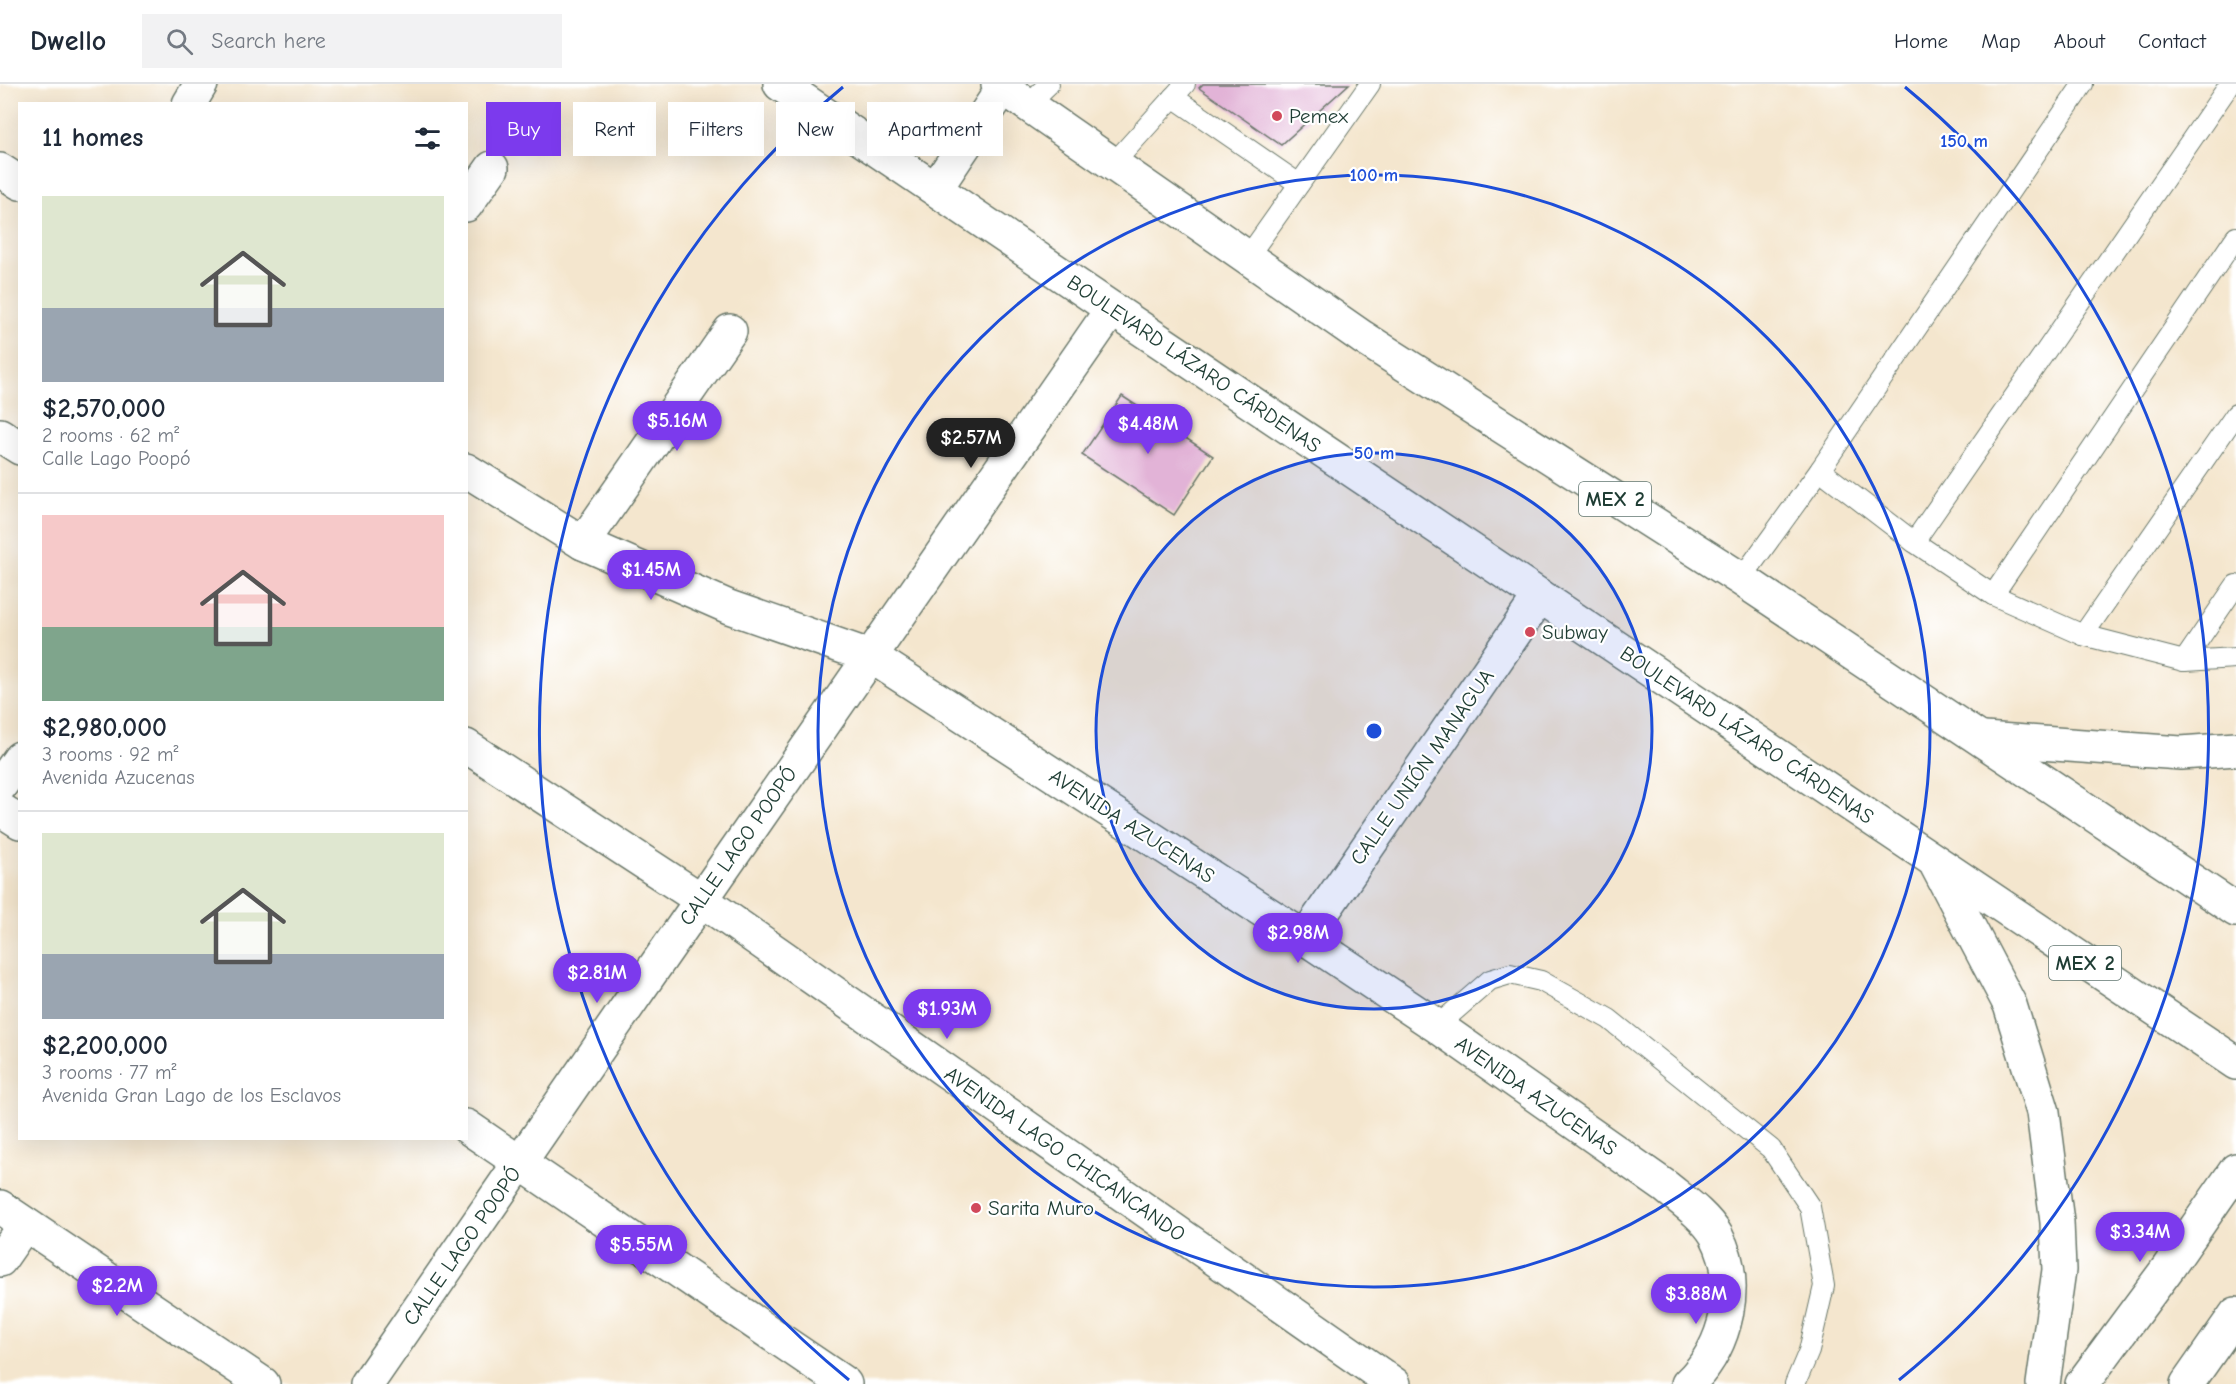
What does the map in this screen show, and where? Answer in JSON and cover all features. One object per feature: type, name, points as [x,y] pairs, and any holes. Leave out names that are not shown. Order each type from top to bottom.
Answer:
[{"type":"main road","points":[[190,102],[201,84]]},
{"type":"main road","name":"BOULEVARD LÁZARO CÁRDENAS","points":[[780,84],[2236,1064]]},
{"type":"main road","points":[[936,188],[1019,90]]},
{"type":"main road","name":"MEX 2","points":[[1019,90],[1112,165],[1362,336],[1741,579],[2236,910]]},
{"type":"main road","points":[[468,202],[492,168]]},
{"type":"main road","points":[[0,170],[18,182]]},
{"type":"main road","name":"CALLE LAGO POOPÓ","points":[[366,1384],[700,899],[872,657],[1112,309]]},
{"type":"main road","points":[[583,543],[730,331]]},
{"type":"main road","points":[[0,435],[18,447]]},
{"type":"main road","name":"AVENIDA AZUCENAS","points":[[468,471],[583,543],[729,607],[872,657],[1437,1026],[1666,1187],[1694,1210],[1715,1233],[1724,1255],[1729,1278],[1730,1302],[1724,1326],[1711,1352],[1688,1384]]},
{"type":"main road","name":"CALLE UNIÓN MANAGUA","points":[[1305,938],[1540,596]]},
{"type":"main road","points":[[1982,739],[2181,753],[2236,749]]},
{"type":"main road","name":"AVENIDA LAGO CHICANCANDO","points":[[468,747],[700,899],[1394,1384]]},
{"type":"main road","points":[[0,786],[18,761]]},
{"type":"main road","points":[[0,809],[18,821]]},
{"type":"main road","points":[[1935,862],[2010,1005],[2043,1112],[2057,1222],[2059,1270],[2043,1384]]},
{"type":"main road","points":[[468,1127],[845,1384]]},
{"type":"main road","points":[[2082,1384],[2168,1268],[2236,1170]]},
{"type":"main road","points":[[0,1260],[13,1216],[263,1384]]},
{"type":"main road","points":[[2187,1384],[2236,1314]]},
{"type":"lane","points":[[1247,258],[1370,84]]},
{"type":"lane","points":[[1741,579],[1820,470],[2084,84]]},
{"type":"lane","points":[[1914,542],[2230,84]]},
{"type":"lane","points":[[1112,165],[1179,90],[1299,184]]},
{"type":"lane","points":[[1993,595],[2236,237]]},
{"type":"lane","points":[[2083,635],[2236,414]]},
{"type":"lane","points":[[1820,470],[1914,542],[1993,595],[2083,635],[2184,661],[2236,658]]},
{"type":"lane","points":[[2184,661],[2236,585]]},
{"type":"lane","points":[[1437,1026],[1490,980],[1510,974],[1541,981],[1609,1019],[1771,1149],[1810,1207],[1824,1286],[1809,1351],[1795,1384]]},
{"type":"building","name":"Pemex","points":[[1203,84],[1349,84],[1281,145],[1199,88]]},
{"type":"building","points":[[1122,396],[1213,456],[1174,515],[1082,455]]},
{"type":"place","name":"Pemex","points":[[1277,116]]},
{"type":"place","name":"Subway","points":[[1530,632]]},
{"type":"place","name":"Sarita Muro","points":[[976,1208]]}]
